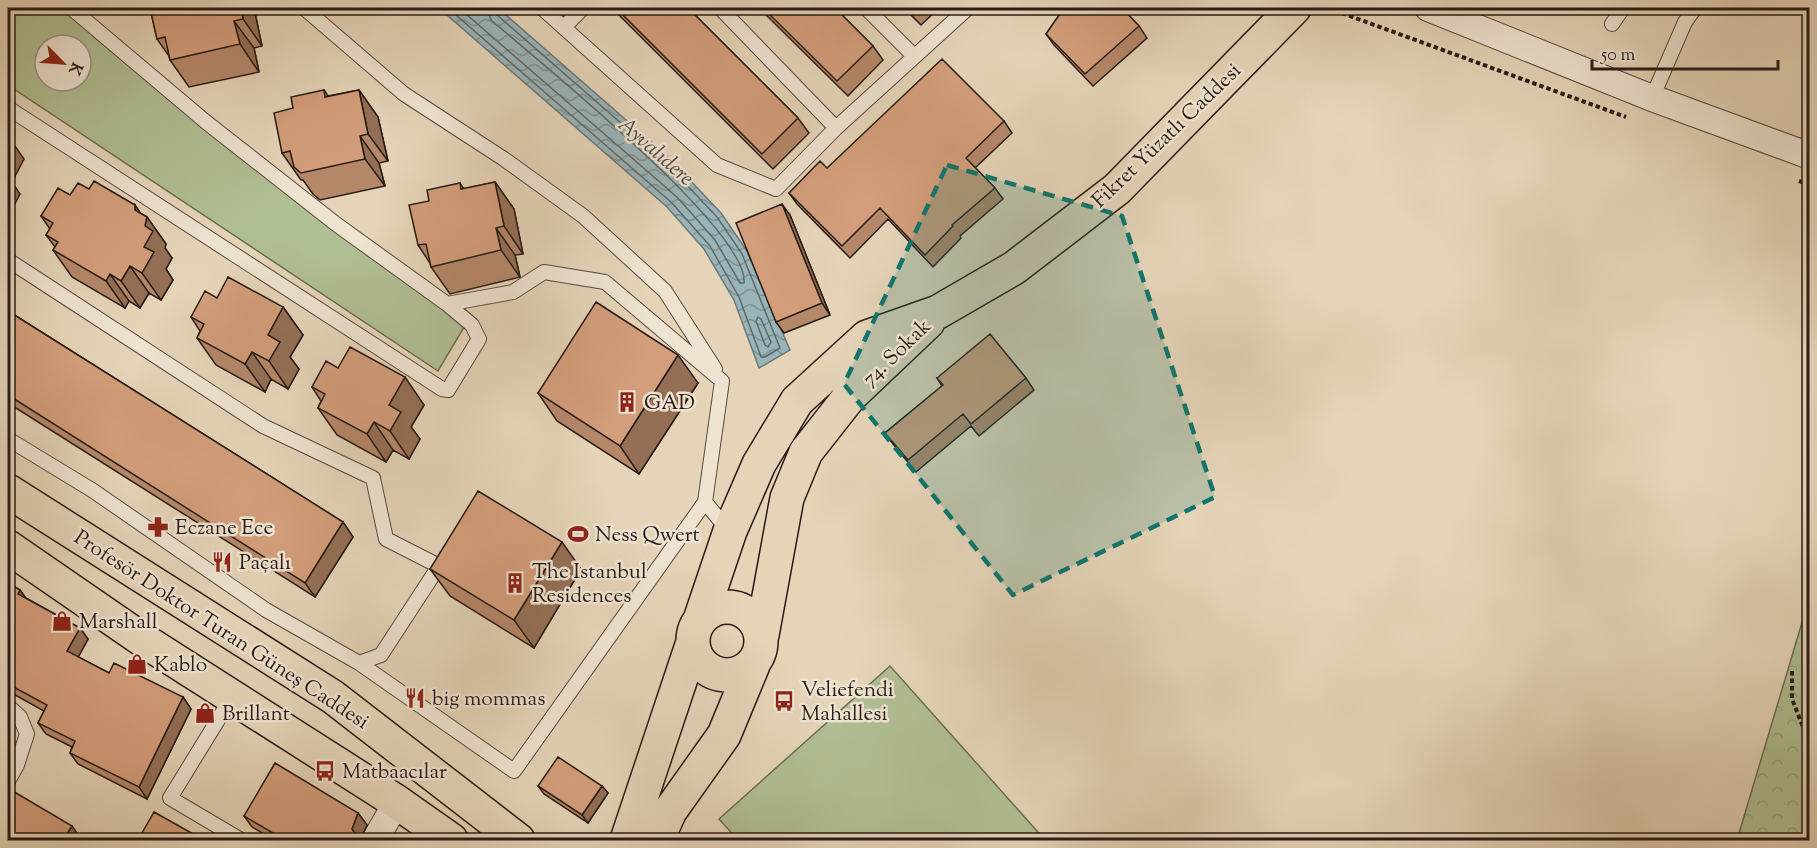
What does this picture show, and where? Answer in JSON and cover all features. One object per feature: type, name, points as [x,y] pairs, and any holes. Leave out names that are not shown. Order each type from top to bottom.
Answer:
[{"type":"main road","name":"Fikret Yüzatlı Caddesi","points":[[939,312],[1014,268],[1117,189],[1294,8]]},
{"type":"main road","name":"74. Sokak","points":[[650,826],[697,631],[730,531],[759,464],[797,401],[867,337],[939,312]]},
{"type":"main road","name":"74. Sokak","points":[[650,826],[724,735],[757,650],[787,498],[806,452],[850,396],[939,312]]},
{"type":"main road","name":"Profesör Doktor Turan Güneş Caddesi","points":[[8,491],[333,697],[518,840]]},
{"type":"main road","points":[[8,547],[232,697],[397,802],[451,840]]},
{"type":"main road","points":[[719,608],[741,609],[758,625],[757,650],[733,676],[721,676],[710,672],[695,653],[697,631],[719,608]]},
{"type":"main road","points":[[616,840],[650,826],[657,840]]},
{"type":"street","points":[[1428,8],[1652,98],[1809,156]]},
{"type":"street","points":[[375,840],[397,802]]},
{"type":"lane","points":[[8,108],[442,389],[448,390],[479,339],[472,325],[447,304],[326,217],[206,122],[71,8]]},
{"type":"lane","points":[[8,439],[92,490],[266,610],[359,663],[514,771],[705,502],[722,381],[665,291],[583,216],[504,159],[404,94],[304,8]]},
{"type":"lane","points":[[542,8],[717,165],[776,189],[913,55],[968,8]]},
{"type":"lane","points":[[564,27],[583,8]]},
{"type":"lane","points":[[720,8],[836,128]]},
{"type":"lane","points":[[866,8],[913,55]]},
{"type":"lane","points":[[1612,24],[1623,8]]},
{"type":"lane","points":[[1652,98],[1685,22],[1695,8]]},
{"type":"lane","points":[[8,260],[263,426],[373,477],[386,538],[439,566],[381,655],[359,663]]},
{"type":"lane","points":[[447,304],[513,292],[544,272],[605,282],[722,381]]},
{"type":"lane","points":[[705,502],[730,531]]},
{"type":"lane","points":[[232,697],[170,798],[241,840]]},
{"type":"lane","points":[[8,706],[20,717],[27,734],[17,765],[8,781]]},
{"type":"path","points":[[1328,8],[1630,119]]},
{"type":"path","points":[[1798,181],[1809,185]]},
{"type":"path","points":[[1792,671],[1792,699],[1809,745]]},
{"type":"highlighted area","points":[[947,165],[1122,216],[1215,497],[1013,595],[844,384]]},
{"type":"green space","points":[[8,8],[77,8],[466,324],[438,371],[8,85]]},
{"type":"green space","points":[[1809,599],[1809,840],[1737,840]]},
{"type":"green space","points":[[890,666],[1045,840],[738,840],[719,819]]},
{"type":"water","name":"Ayvalıdere","points":[[439,8],[498,8],[666,155],[721,213],[747,251],[790,350],[759,368],[734,300],[704,249],[667,207]]},
{"type":"building","points":[[150,8],[241,8],[243,19],[234,21],[240,44],[170,60],[165,37],[157,39]]},
{"type":"building","points":[[616,8],[688,8],[798,118],[762,154]]},
{"type":"building","points":[[763,8],[835,8],[873,46],[837,81]]},
{"type":"building","points":[[1064,8],[1122,8],[1139,26],[1085,74],[1046,34]]},
{"type":"building","points":[[942,59],[1004,121],[966,158],[995,188],[952,225],[925,255],[880,208],[842,246],[789,193],[820,161],[827,168]]},
{"type":"building","points":[[324,90],[325,97],[359,90],[368,134],[360,136],[365,159],[301,173],[294,167],[290,151],[282,153],[274,113],[293,108],[291,97]]},
{"type":"building","points":[[94,181],[135,205],[135,210],[147,217],[145,226],[153,231],[144,247],[154,252],[142,273],[130,266],[121,281],[110,274],[106,281],[53,250],[58,242],[46,235],[53,223],[41,216],[58,188],[70,195],[78,183],[89,189]]},
{"type":"building","points":[[495,182],[504,226],[496,228],[501,250],[431,267],[426,244],[418,245],[409,205],[429,201],[427,190],[460,183],[461,189]]},
{"type":"building","points":[[782,204],[822,303],[776,322],[736,223]]},
{"type":"building","points":[[228,277],[283,307],[268,335],[280,342],[269,361],[252,352],[245,364],[197,338],[204,324],[191,317],[205,291],[217,298]]},
{"type":"building","points":[[596,302],[678,355],[620,446],[538,393]]},
{"type":"building","points":[[8,311],[343,522],[305,583],[8,395]]},
{"type":"building","points":[[990,334],[1026,378],[971,424],[963,414],[908,460],[885,433],[943,385],[937,378]]},
{"type":"building","points":[[350,347],[405,377],[389,405],[401,412],[390,431],[374,422],[367,434],[318,408],[325,394],[312,387],[326,361],[338,368]]},
{"type":"building","points":[[478,491],[562,542],[514,620],[430,569]]},
{"type":"building","points":[[8,583],[20,590],[18,594],[80,628],[67,651],[109,673],[114,663],[183,697],[139,787],[70,753],[75,741],[38,723],[47,705],[8,684]]},
{"type":"building","points":[[558,757],[602,786],[582,815],[538,786]]},
{"type":"building","points":[[275,763],[358,813],[352,829],[359,840],[285,840],[244,816]]},
{"type":"building","points":[[11,790],[72,826],[63,840],[8,840],[8,796]]},
{"type":"building","points":[[154,812],[204,840],[138,840]]},
{"type":"place","name":"GAD","points":[[627,402]]},
{"type":"place","name":"Eczane Ece","points":[[158,527]]},
{"type":"place","name":"Ness Qwert","points":[[578,534]]},
{"type":"place","name":"Paçalı","points":[[222,562]]},
{"type":"place","name":"The Istanbul Residences","points":[[515,583]]},
{"type":"place","name":"Marshall","points":[[62,621]]},
{"type":"place","name":"Kablo","points":[[137,664]]},
{"type":"place","name":"big mommas","points":[[415,698]]},
{"type":"place","name":"Veliefendi Mahallesi","points":[[784,701]]},
{"type":"place","name":"Brillant","points":[[205,713]]},
{"type":"place","name":"Matbaacılar","points":[[325,771]]}]
